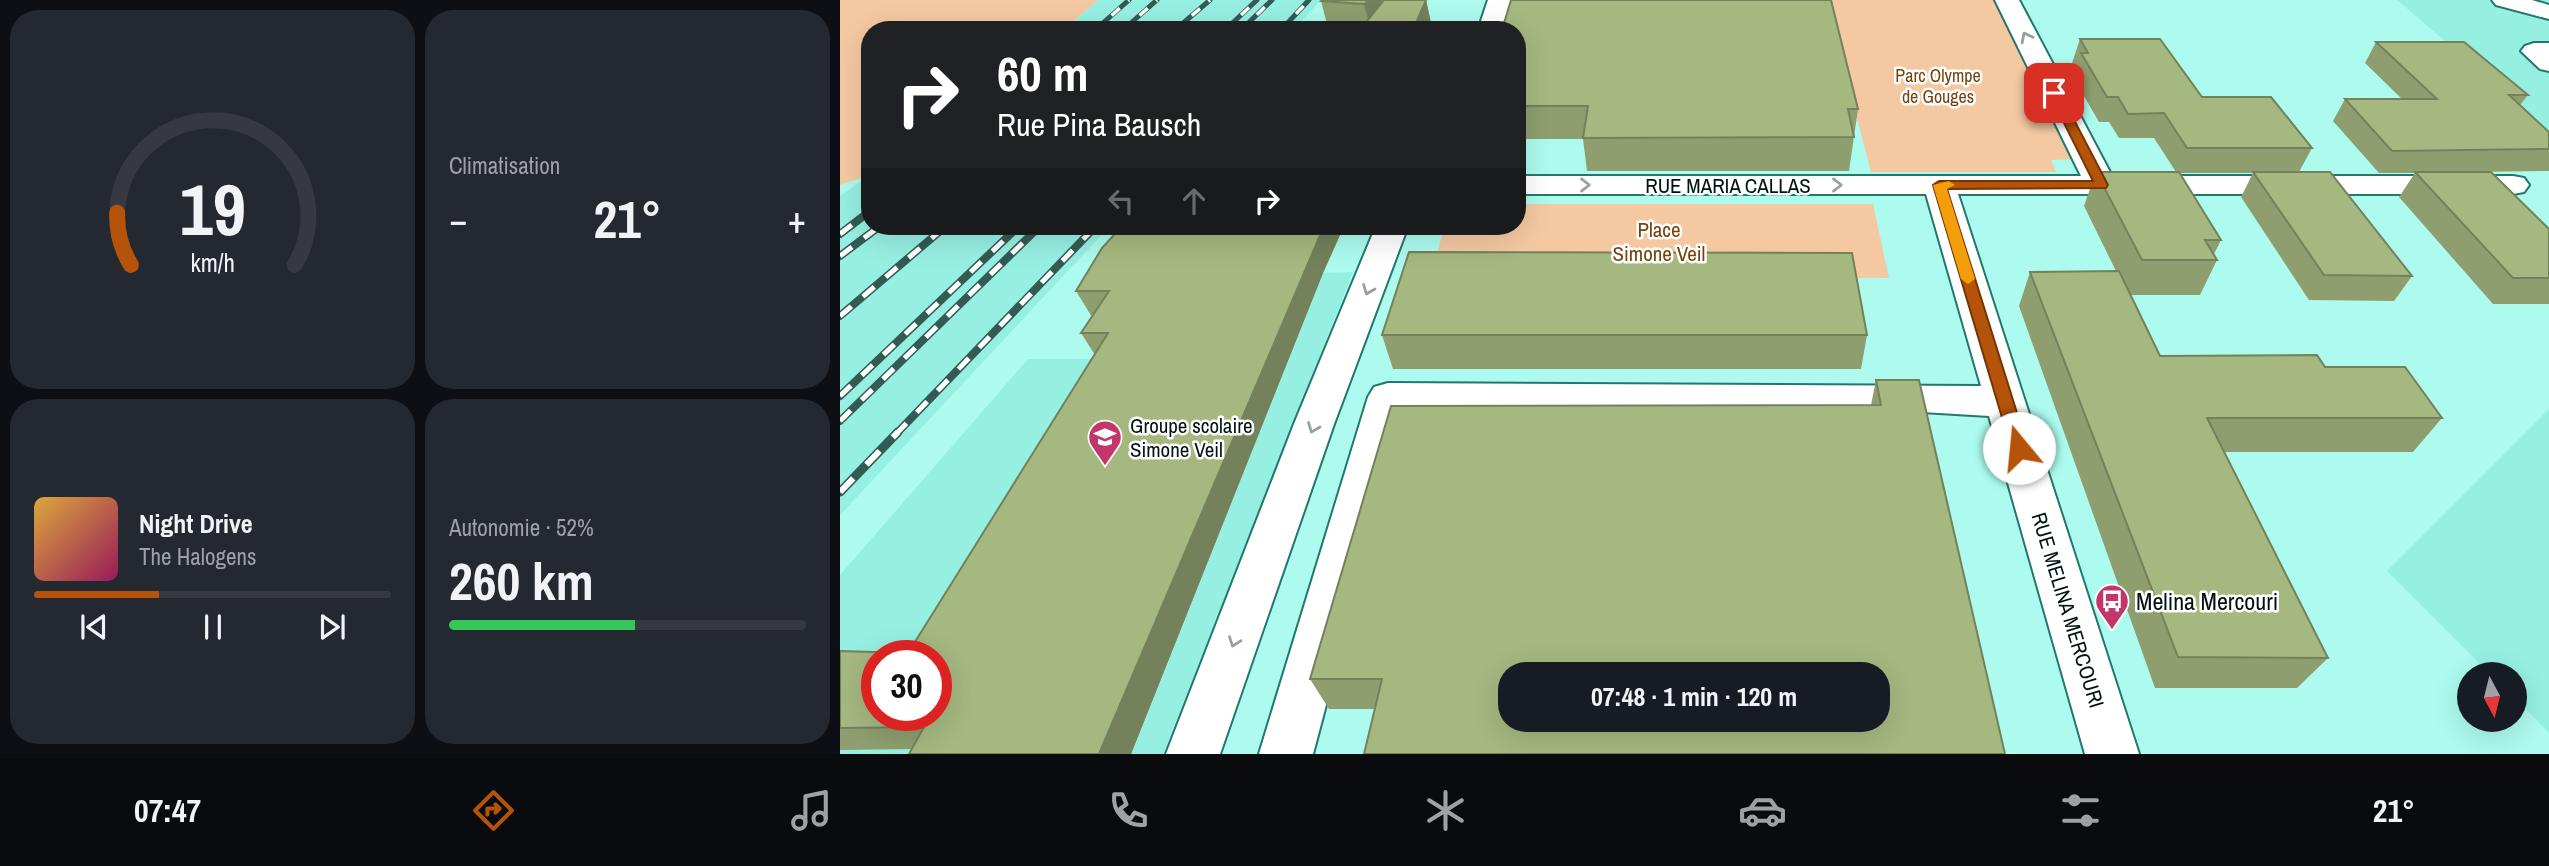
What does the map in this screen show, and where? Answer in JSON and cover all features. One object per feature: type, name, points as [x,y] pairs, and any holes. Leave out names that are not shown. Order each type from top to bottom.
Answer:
[{"type":"street","points":[[1493,21],[1500,0]]},
{"type":"street","points":[[2007,0],[2101,185]]},
{"type":"street","points":[[2504,0],[2549,12]]},
{"type":"street","points":[[2549,51],[2534,51],[2549,63]]},
{"type":"street","name":"RUE MARIA CALLAS","points":[[1526,185],[2513,185]]},
{"type":"street","name":"RUE MELINA MERCOURI","points":[[1939,185],[2112,754]]},
{"type":"street","points":[[1193,754],[1314,424],[1388,235]]},
{"type":"street","points":[[1286,754],[1388,397],[1922,398],[2005,402]]},
{"type":"shaded area","points":[[1098,0],[1321,0],[1301,21],[1075,21]]},
{"type":"shaded area","points":[[2397,0],[2549,0],[2549,130]]},
{"type":"shaded area","points":[[861,181],[861,235],[1102,235],[840,515],[840,196]]},
{"type":"shaded area","name":"Groupe scolaire Simone Veil","points":[[1353,272],[1163,754],[840,754],[840,575],[1028,359],[1098,359],[1323,273]]},
{"type":"shaded area","points":[[2549,409],[2549,733],[2527,710],[2527,662],[2478,662],[2387,571]]},
{"type":"green space","points":[[840,0],[1098,0],[1074,21],[861,21],[861,178],[840,185]]},
{"type":"green space","name":"Parc Olympe de Gouges","points":[[1826,0],[1996,0],[2076,159],[2051,160],[2056,172],[1871,172]]},
{"type":"green space","name":"Place Simone Veil","points":[[1526,204],[1873,204],[1889,278],[1429,279],[1442,235],[1526,235]]},
{"type":"building","points":[[1322,0],[1369,0],[1364,4]]},
{"type":"building","points":[[1384,0],[1426,0],[1417,21],[1367,21]]},
{"type":"building","points":[[1511,0],[1831,0],[1858,109],[1848,109],[1854,137],[1583,138],[1588,106],[1526,106],[1526,21],[1505,21]]},
{"type":"building","points":[[2080,39],[2160,39],[2202,97],[2271,97],[2312,148],[2187,148],[2164,113],[2128,114],[2118,97],[2107,97],[2081,53],[2088,53]]},
{"type":"building","points":[[2376,42],[2464,42],[2528,95],[2509,95],[2549,132],[2549,149],[2392,151],[2345,99],[2437,99]]},
{"type":"building","points":[[2096,172],[2179,172],[2221,240],[2205,240],[2217,260],[2142,260]]},
{"type":"building","points":[[2253,172],[2330,172],[2412,276],[2324,275]]},
{"type":"building","points":[[2415,172],[2491,172],[2549,229],[2549,278],[2513,278]]},
{"type":"building","name":"Groupe scolaire Simone Veil","points":[[1114,235],[1320,235],[1099,754],[909,754],[922,731],[952,731],[952,640],[916,640],[1108,333],[1081,333],[1109,291],[1076,291],[1102,248]]},
{"type":"building","points":[[1409,252],[1852,253],[1867,335],[1382,335]]},
{"type":"building","points":[[2119,271],[2160,356],[2317,355],[2325,367],[2405,367],[2442,418],[2207,418],[2328,658],[2178,657],[2030,272]]},
{"type":"building","points":[[1876,380],[1919,380],[2005,754],[1364,754],[1382,679],[1310,679],[1391,406],[1881,405]]},
{"type":"building","name":"Groupe scolaire Simone Veil","points":[[840,651],[861,652],[861,728],[840,728]]},
{"type":"railway","points":[[1105,21],[1129,0]]},
{"type":"railway","points":[[1133,21],[1157,0]]},
{"type":"railway","points":[[1186,21],[1210,0]]},
{"type":"railway","points":[[1235,21],[1257,0]]},
{"type":"railway","points":[[1250,21],[1272,0]]},
{"type":"railway","points":[[1289,21],[1309,0]]},
{"type":"railway","points":[[840,234],[861,218]]},
{"type":"railway","points":[[840,256],[868,235]]},
{"type":"railway","points":[[840,316],[935,235]]},
{"type":"railway","points":[[840,396],[1010,235]]},
{"type":"railway","points":[[840,421],[1031,235]]},
{"type":"railway","points":[[896,434],[1087,235]]},
{"type":"railway","points":[[840,492],[898,432]]},
{"type":"slow traffic","points":[[1949,185],[1939,185],[1968,279]]},
{"type":"place","name":"Groupe scolaire Simone Veil","points":[[1105,467]]},
{"type":"place","name":"Melina Mercouri","points":[[2112,631]]},
{"type":"route","points":[[2019,448],[1939,185],[2101,185],[2054,93]]}]
